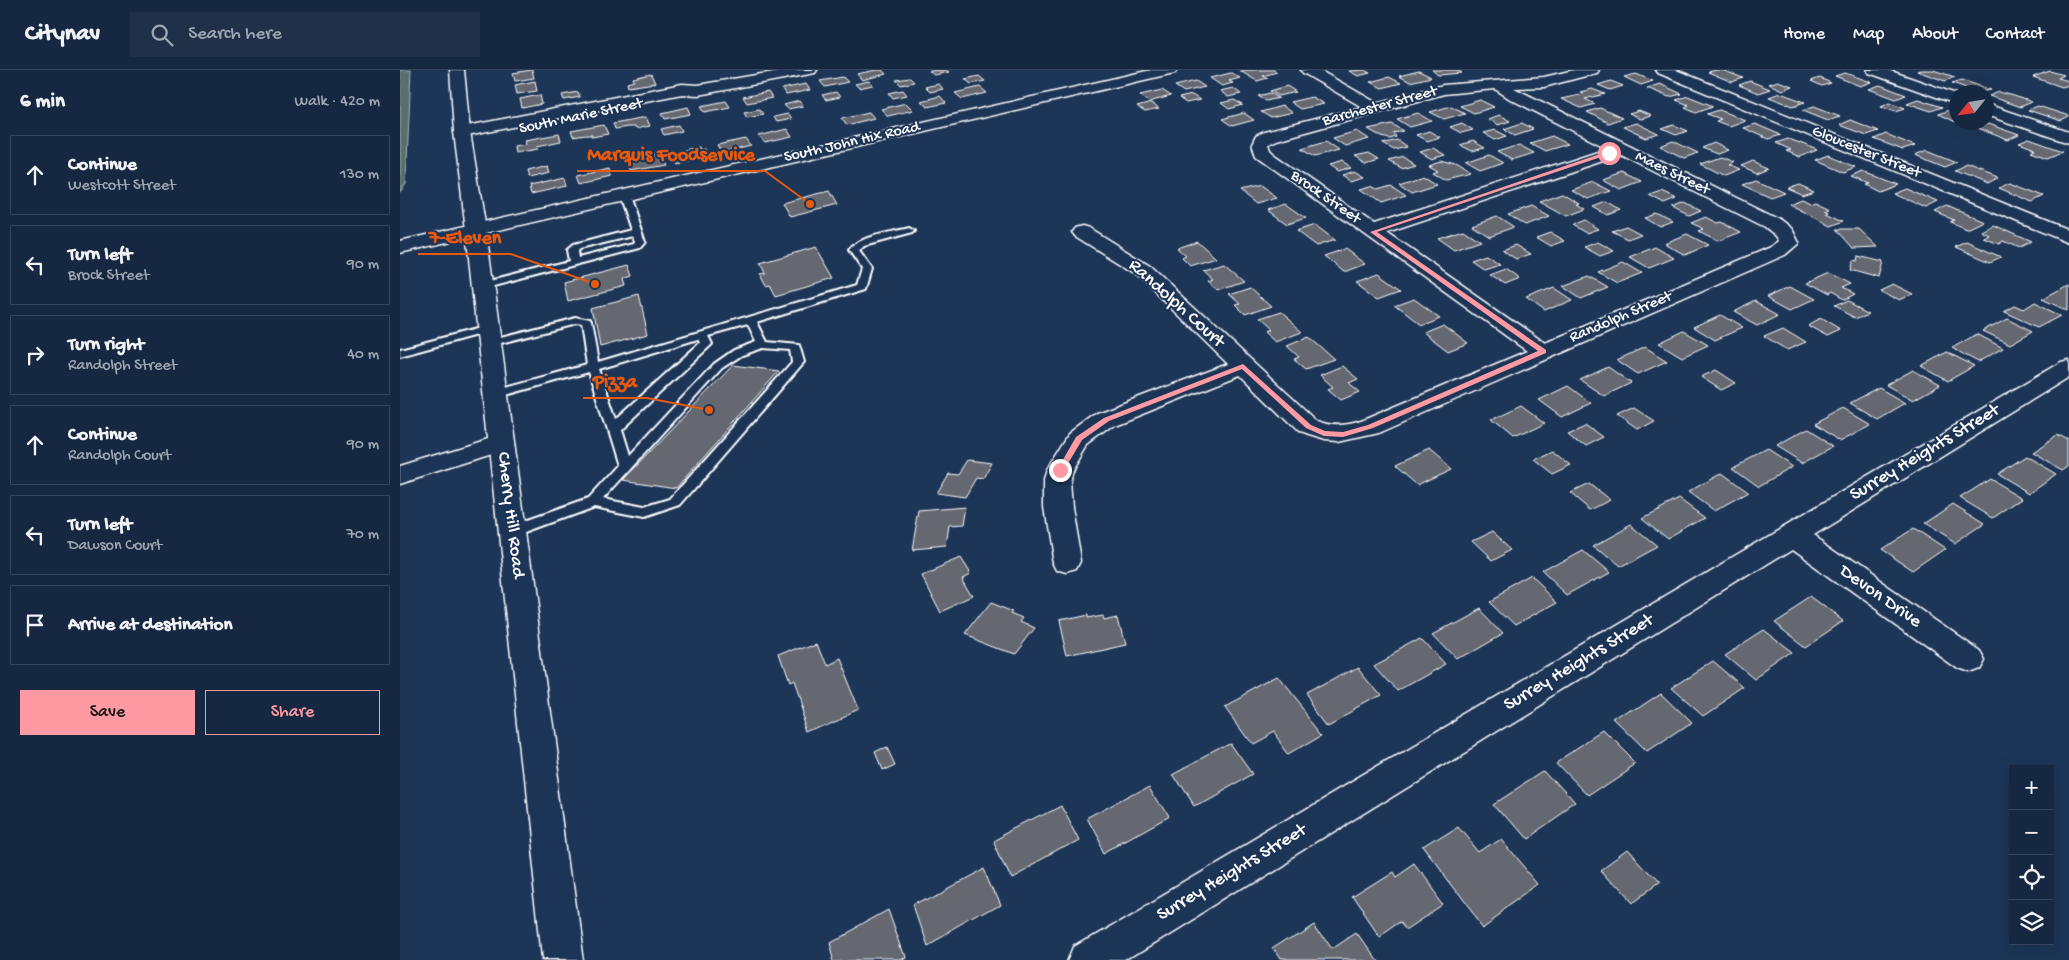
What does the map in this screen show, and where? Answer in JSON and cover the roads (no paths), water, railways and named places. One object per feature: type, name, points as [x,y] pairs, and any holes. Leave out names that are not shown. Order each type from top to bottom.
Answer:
[{"type":"street","name":"Cherry Hill Road","points":[[456,70],[462,136],[476,230],[513,531],[563,960]]},
{"type":"street","name":"South Marie Street","points":[[462,136],[686,95],[694,83],[810,70]]},
{"type":"street","name":"South John Hix Road","points":[[400,247],[1170,70]]},
{"type":"street","points":[[1308,70],[1375,108]]},
{"type":"street","name":"Barchester Street","points":[[1260,144],[1265,138],[1270,136],[1443,90],[1461,87],[1544,82],[1592,70]]},
{"type":"street","name":"Gloucester Street","points":[[1663,70],[2069,237]]},
{"type":"street","points":[[1874,70],[1949,97]]},
{"type":"street","name":"Maes Street","points":[[1499,85],[1515,96],[1772,223],[1786,233],[1788,239]]},
{"type":"street","points":[[1994,112],[2069,138]]},
{"type":"street","name":"Brock Street","points":[[1260,144],[1262,152],[1268,158],[1543,352]]},
{"type":"street","points":[[1373,232],[1621,149]]},
{"type":"street","points":[[2051,230],[2069,220]]},
{"type":"street","name":"Randolph Court","points":[[1082,232],[1143,270],[1243,366],[1308,426],[1316,431],[1332,435],[1354,432],[1447,394]]},
{"type":"street","name":"Randolph Street","points":[[1447,394],[1778,251],[1789,243],[1788,239]]},
{"type":"street","points":[[1067,563],[1058,507],[1057,481],[1060,470],[1079,439],[1106,419],[1243,366]]},
{"type":"street","name":"Surrey Heights Street","points":[[1089,960],[2069,367]]},
{"type":"street","points":[[400,475],[501,443]]},
{"type":"street","name":"Devon Drive","points":[[1791,534],[1968,659]]},
{"type":"lane","points":[[482,286],[637,246],[640,242],[624,195]]},
{"type":"lane","points":[[495,394],[593,368],[862,286],[867,269],[854,250],[861,244],[909,231]]},
{"type":"lane","points":[[574,263],[572,250],[576,247],[636,232]]},
{"type":"lane","points":[[752,320],[762,344]]},
{"type":"lane","points":[[400,353],[488,336],[574,322],[586,322],[593,368],[625,466]]},
{"type":"lane","points":[[613,428],[706,344],[702,335]]},
{"type":"lane","points":[[513,531],[592,502],[718,366],[737,351],[762,344],[795,347],[798,362],[674,502],[644,512],[592,502]]},
{"type":"place","name":"Marquis Foodservice","points":[[810,204]]},
{"type":"place","name":"7-Eleven","points":[[595,284]]},
{"type":"place","name":"Pizza","points":[[709,410]]}]
